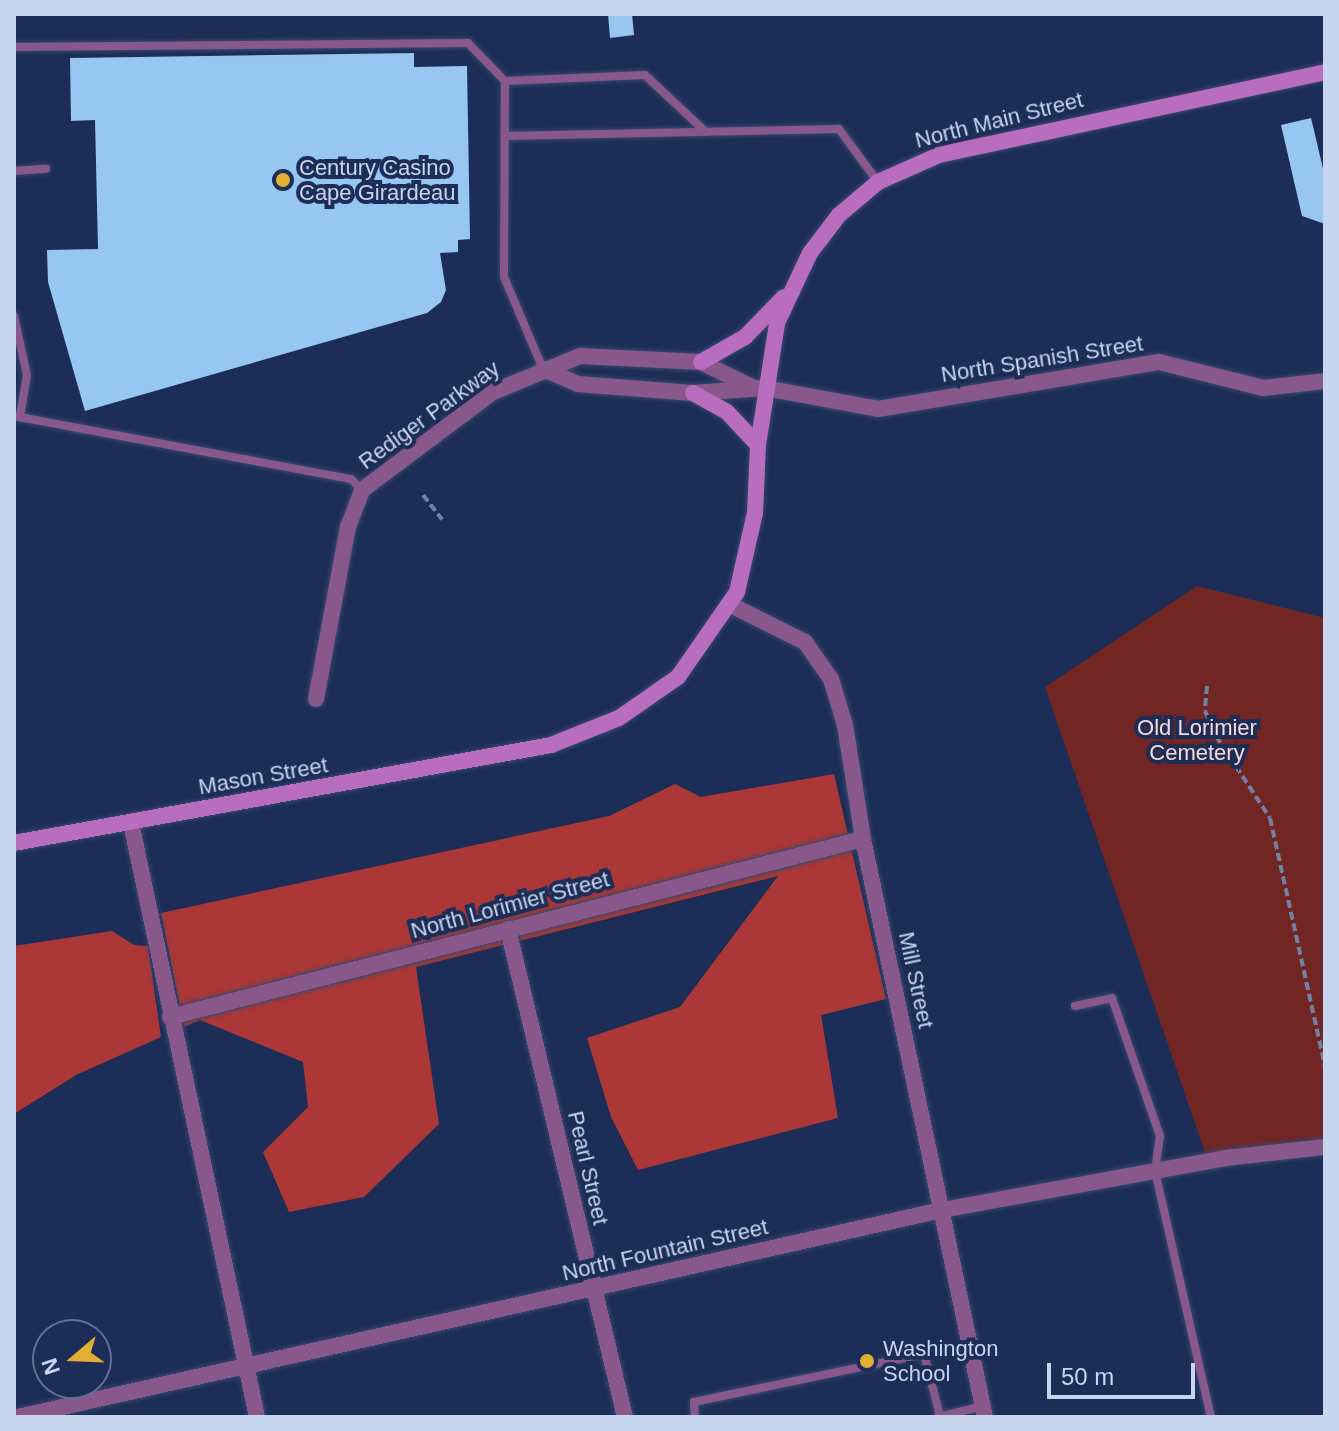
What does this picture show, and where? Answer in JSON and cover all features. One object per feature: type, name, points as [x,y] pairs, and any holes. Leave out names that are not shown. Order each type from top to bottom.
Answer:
[{"type":"main road","name":"North Main Street","points":[[758,387],[785,296],[839,215],[878,182],[912,165],[973,146],[1325,72]]},
{"type":"main road","points":[[701,362],[745,337],[785,296]]},
{"type":"main road","name":"Mason Street","points":[[14,843],[551,745],[619,718],[678,677],[737,592],[755,513],[758,387]]},
{"type":"main road","points":[[693,393],[727,412],[758,445]]},
{"type":"street","name":"Rediger Parkway","points":[[316,699],[348,527],[362,490],[493,392],[580,356],[701,362],[758,387]]},
{"type":"street","name":"North Spanish Street","points":[[758,387],[878,409],[1159,362],[1263,388],[1325,381]]},
{"type":"street","points":[[543,369],[578,384],[693,393],[758,387]]},
{"type":"street","name":"Mill Street","points":[[729,604],[805,642],[831,679],[845,725],[863,839],[984,1412]]},
{"type":"street","points":[[131,823],[257,1417]]},
{"type":"street","name":"North Lorimier Street","points":[[170,1017],[863,839]]},
{"type":"street","name":"Pearl Street","points":[[508,929],[625,1417]]},
{"type":"street","name":"North Fountain Street","points":[[18,1417],[245,1363],[594,1289],[942,1210],[1155,1171],[1325,1149]]},
{"type":"lane","points":[[14,47],[468,43],[505,81],[504,277],[543,369]]},
{"type":"lane","points":[[505,81],[645,75],[706,132]]},
{"type":"lane","points":[[505,136],[839,129],[878,182]]},
{"type":"lane","points":[[14,171],[46,169]]},
{"type":"lane","points":[[14,316],[27,375],[17,417],[351,479],[362,490]]},
{"type":"lane","points":[[1075,1006],[1112,998],[1160,1136],[1155,1171],[1211,1417]]},
{"type":"lane","points":[[695,1417],[694,1402],[924,1354],[939,1417],[984,1412]]},
{"type":"path","points":[[423,495],[442,519]]},
{"type":"path","points":[[1207,686],[1205,711],[1216,736],[1270,818],[1325,1067]]},
{"type":"green space","name":"Old Lorimier Cemetery","points":[[1197,586],[1325,618],[1325,1148],[1208,1161],[1045,687]]},
{"type":"shaded area","points":[[834,774],[886,999],[821,1015],[838,1118],[638,1170],[611,1117],[587,1038],[680,1007],[778,876],[416,967],[439,1124],[364,1197],[289,1212],[263,1152],[308,1107],[303,1062],[200,1020],[184,1027],[161,913],[609,816],[675,784],[701,797]]},
{"type":"shaded area","points":[[112,931],[134,945],[148,946],[161,1037],[76,1075],[14,1114],[14,946]]},
{"type":"building","points":[[608,14],[632,14],[634,35],[610,38]]},
{"type":"building","name":"Century Casino Cape Girardeau","points":[[414,53],[414,67],[467,66],[470,239],[458,240],[458,252],[440,253],[446,290],[441,302],[427,313],[85,411],[48,282],[47,250],[98,249],[95,120],[71,121],[70,58]]},
{"type":"building","points":[[1311,118],[1325,177],[1325,224],[1302,216],[1281,125]]},
{"type":"place","name":"Century Casino Cape Girardeau","points":[[283,180]]},
{"type":"place","name":"Washington School","points":[[867,1361]]}]
